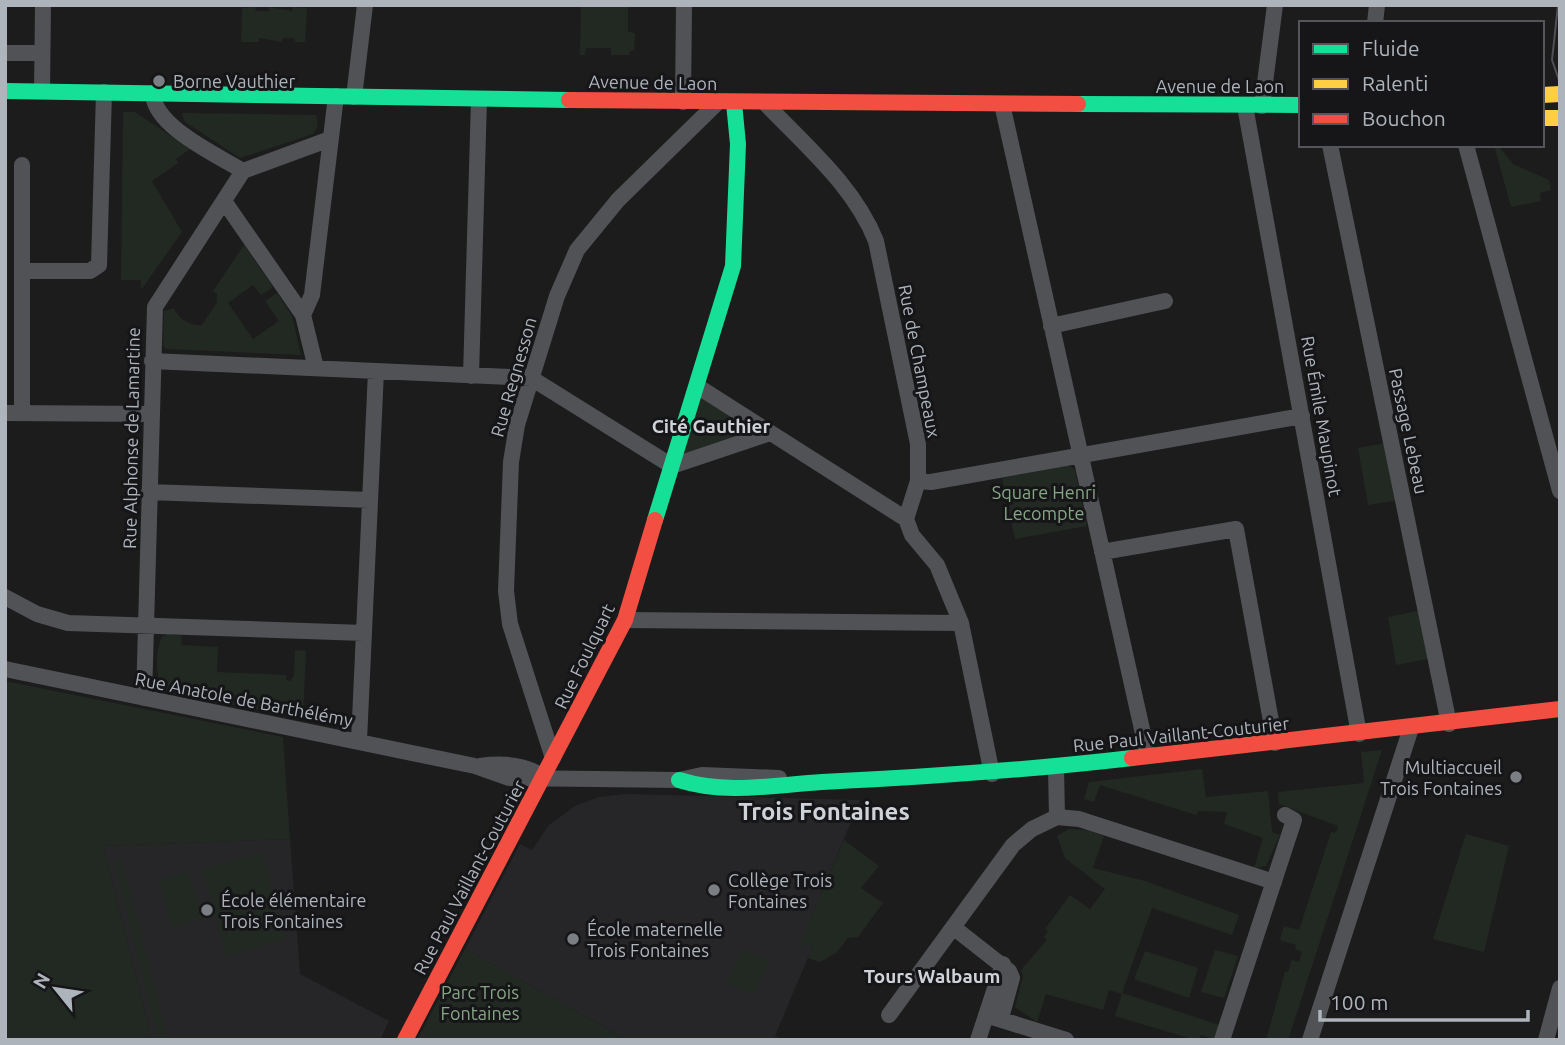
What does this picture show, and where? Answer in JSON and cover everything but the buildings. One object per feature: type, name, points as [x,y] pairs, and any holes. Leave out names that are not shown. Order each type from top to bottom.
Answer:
[{"type":"street","points":[[42,91],[43,5]]},
{"type":"street","points":[[354,97],[365,5]]},
{"type":"street","points":[[683,102],[684,5]]},
{"type":"street","name":"Rue Émile Maupinot","points":[[1275,5],[1254,106],[1302,416],[1359,734]]},
{"type":"street","points":[[5,53],[42,53]]},
{"type":"street","name":"Avenue de Laon","points":[[5,91],[725,103],[1299,105]]},
{"type":"street","points":[[22,271],[90,271],[99,265],[104,92]]},
{"type":"street","points":[[153,93],[153,104],[163,120],[243,172],[330,139]]},
{"type":"street","points":[[303,315],[312,295],[336,96]]},
{"type":"street","points":[[471,376],[479,99]]},
{"type":"street","name":"Rue Regnesson","points":[[554,758],[510,624],[506,591],[512,454],[531,378],[568,265],[586,236],[725,103]]},
{"type":"street","name":"Rue Foulquart","points":[[544,778],[625,620],[726,294],[735,251],[738,144],[725,103]]},
{"type":"street","name":"Rue de Champeaux","points":[[765,103],[848,190],[866,218],[876,242],[918,444],[918,481],[906,519]]},
{"type":"street","points":[[1002,104],[1148,757]]},
{"type":"street","name":"Passage Lebeau","points":[[1331,147],[1449,724]]},
{"type":"street","points":[[1467,147],[1560,491]]},
{"type":"street","points":[[22,165],[22,413]]},
{"type":"street","name":"Rue Alphonse de Lamartine","points":[[144,698],[155,307],[243,172]]},
{"type":"street","points":[[224,201],[303,315],[316,368]]},
{"type":"street","points":[[1051,326],[1165,301]]},
{"type":"street","points":[[152,360],[531,378],[672,466],[770,433]]},
{"type":"street","points":[[359,741],[376,371]]},
{"type":"street","points":[[697,386],[906,519],[912,535],[937,565],[961,624],[992,774]]},
{"type":"street","points":[[5,413],[151,414]]},
{"type":"street","points":[[918,481],[931,482],[1302,416]]},
{"type":"street","points":[[149,492],[370,500]]},
{"type":"street","points":[[1102,552],[1236,529],[1275,743]]},
{"type":"street","points":[[5,597],[37,614],[61,621],[364,633]]},
{"type":"street","points":[[625,620],[961,624]]},
{"type":"street","name":"Rue Anatole de Barthélémy","points":[[5,669],[475,766],[496,764],[533,769],[544,778]]},
{"type":"street","name":"Rue Paul Vaillant-Couturier","points":[[405,1040],[544,778],[678,780],[704,788],[743,790],[806,783],[992,774],[1449,724],[1560,709]]},
{"type":"street","points":[[1310,1040],[1411,728]]},
{"type":"street","points":[[1056,767],[1057,817]]},
{"type":"street","points":[[1222,1040],[1294,820],[1284,815]]},
{"type":"street","points":[[889,1015],[1013,845],[1032,829],[1057,817],[1079,819],[1274,882]]},
{"type":"street","points":[[953,926],[1003,964],[994,1016],[978,1040]]},
{"type":"street","points":[[1546,1040],[1560,988]]},
{"type":"street","points":[[994,1016],[1066,1040]]},
{"type":"shaded area","name":"Collège Trois Fontaines","points":[[625,794],[860,800],[801,943],[812,948],[775,1036],[782,1040],[628,1040],[465,949],[520,844],[532,850],[549,825],[575,806],[599,797]]},
{"type":"shaded area","name":"École élémentaire Trois Fontaines","points":[[290,839],[300,974],[389,1021],[380,1040],[152,1040],[103,846]]},
{"type":"green space","points":[[581,5],[635,5],[628,8],[628,32],[635,33],[634,50],[629,52],[630,55],[611,55],[611,48],[586,48],[585,55],[580,55]]},
{"type":"green space","points":[[255,7],[256,11],[269,11],[269,7],[292,11],[293,7],[307,8],[305,42],[295,42],[294,38],[283,38],[282,42],[259,38],[259,42],[241,42],[242,8]]},
{"type":"green space","points":[[123,112],[135,112],[190,149],[176,159],[178,163],[152,181],[182,232],[141,290],[141,280],[121,280]]},
{"type":"green space","points":[[182,113],[316,115],[318,126],[313,134],[240,158],[185,122]]},
{"type":"green space","points":[[1495,147],[1500,147],[1513,164],[1549,180],[1551,190],[1540,193],[1541,201],[1511,207]]},
{"type":"green space","points":[[244,245],[273,287],[261,295],[253,285],[228,303],[253,339],[279,321],[265,301],[277,293],[292,316],[301,355],[166,349],[163,345],[164,311],[174,308],[185,321],[202,325],[217,302],[217,294],[213,291]]},
{"type":"green space","points":[[701,397],[755,431],[679,458]]},
{"type":"green space","points":[[1391,442],[1399,500],[1368,505],[1358,448]]},
{"type":"green space","name":"Square Henri Lecompte","points":[[1068,465],[1075,470],[1087,526],[1015,539],[1002,478]]},
{"type":"green space","points":[[1422,610],[1432,658],[1396,665],[1388,617]]},
{"type":"green space","points":[[168,634],[182,636],[181,645],[218,647],[217,672],[286,675],[286,680],[290,681],[294,676],[295,650],[306,651],[303,719],[167,691],[160,680],[157,658],[162,637]]},
{"type":"green space","points":[[5,681],[283,737],[290,839],[103,846],[152,1040],[5,1040]]},
{"type":"green space","points":[[1382,750],[1288,1040],[1266,1040],[1285,972],[1288,972],[1292,960],[1299,962],[1302,952],[1295,949],[1296,945],[1280,940],[1284,926],[1299,930],[1331,832],[1336,833],[1338,826],[1279,804],[1278,792],[1364,783],[1361,752]]},
{"type":"green space","points":[[1202,769],[1206,797],[1268,791],[1272,832],[1280,835],[1266,866],[1254,868],[1263,838],[1224,824],[1227,812],[1199,811],[1196,815],[1100,785],[1094,802],[1084,799],[1089,782]]},
{"type":"green space","points":[[1069,829],[1087,830],[1104,836],[1093,868],[1145,881],[1239,915],[1232,935],[1152,908],[1122,993],[1219,1025],[1214,1039],[1201,1035],[1199,1040],[1195,1040],[1115,1016],[1122,994],[1109,990],[1103,1010],[1046,994],[1037,1022],[1015,1007],[1023,976],[1021,970],[1047,940],[1044,937],[1048,931],[1045,929],[1070,895],[1090,909],[1105,889],[1065,858],[1057,836]]},
{"type":"green space","points":[[1466,834],[1509,846],[1484,952],[1433,939]]},
{"type":"green space","points":[[844,840],[879,866],[861,888],[883,903],[858,937],[848,938],[836,953],[820,962],[808,958],[812,948],[800,944]]},
{"type":"green space","points":[[262,853],[286,940],[226,956],[202,869]]},
{"type":"green space","points":[[121,859],[168,1040],[158,1040],[114,861]]},
{"type":"green space","points":[[188,872],[202,919],[172,928],[159,880]]},
{"type":"green space","name":"Parc Trois Fontaines","points":[[465,949],[628,1040],[417,1040]]},
{"type":"green space","points":[[743,949],[770,960],[754,995],[727,983]]},
{"type":"green space","points":[[1215,950],[1238,956],[1224,998],[1201,992]]},
{"type":"green space","points":[[1145,951],[1198,968],[1189,998],[1134,979]]},
{"type":"tram line","points":[[1558,5],[1552,60],[1560,83]]},
{"type":"traffic: fast","points":[[5,91],[569,100]]},
{"type":"traffic: fast","points":[[655,520],[733,266],[738,144],[734,103]]},
{"type":"traffic: fast","points":[[1078,104],[1299,105]]},
{"type":"traffic: fast","points":[[679,780],[697,785],[750,788],[977,773],[1132,758]]},
{"type":"traffic: slow","points":[[1544,95],[1560,94]]},
{"type":"traffic: slow","points":[[1544,118],[1560,118]]},
{"type":"traffic: jam","points":[[569,100],[1078,104]]},
{"type":"traffic: jam","points":[[405,1040],[625,620],[655,520]]},
{"type":"traffic: jam","points":[[1132,758],[1560,709]]},
{"type":"place","name":"Borne Vauthier","points":[[159,81]]},
{"type":"place","name":"Multiaccueil Trois Fontaines","points":[[1516,777]]},
{"type":"place","name":"Collège Trois Fontaines","points":[[714,890]]},
{"type":"place","name":"École élémentaire Trois Fontaines","points":[[207,910]]},
{"type":"place","name":"École maternelle Trois Fontaines","points":[[573,939]]},
{"type":"district","name":"Cité Gauthier","points":[[711,426]]},
{"type":"district","name":"Trois Fontaines","points":[[824,811]]},
{"type":"district","name":"Tours Walbaum","points":[[932,976]]}]
